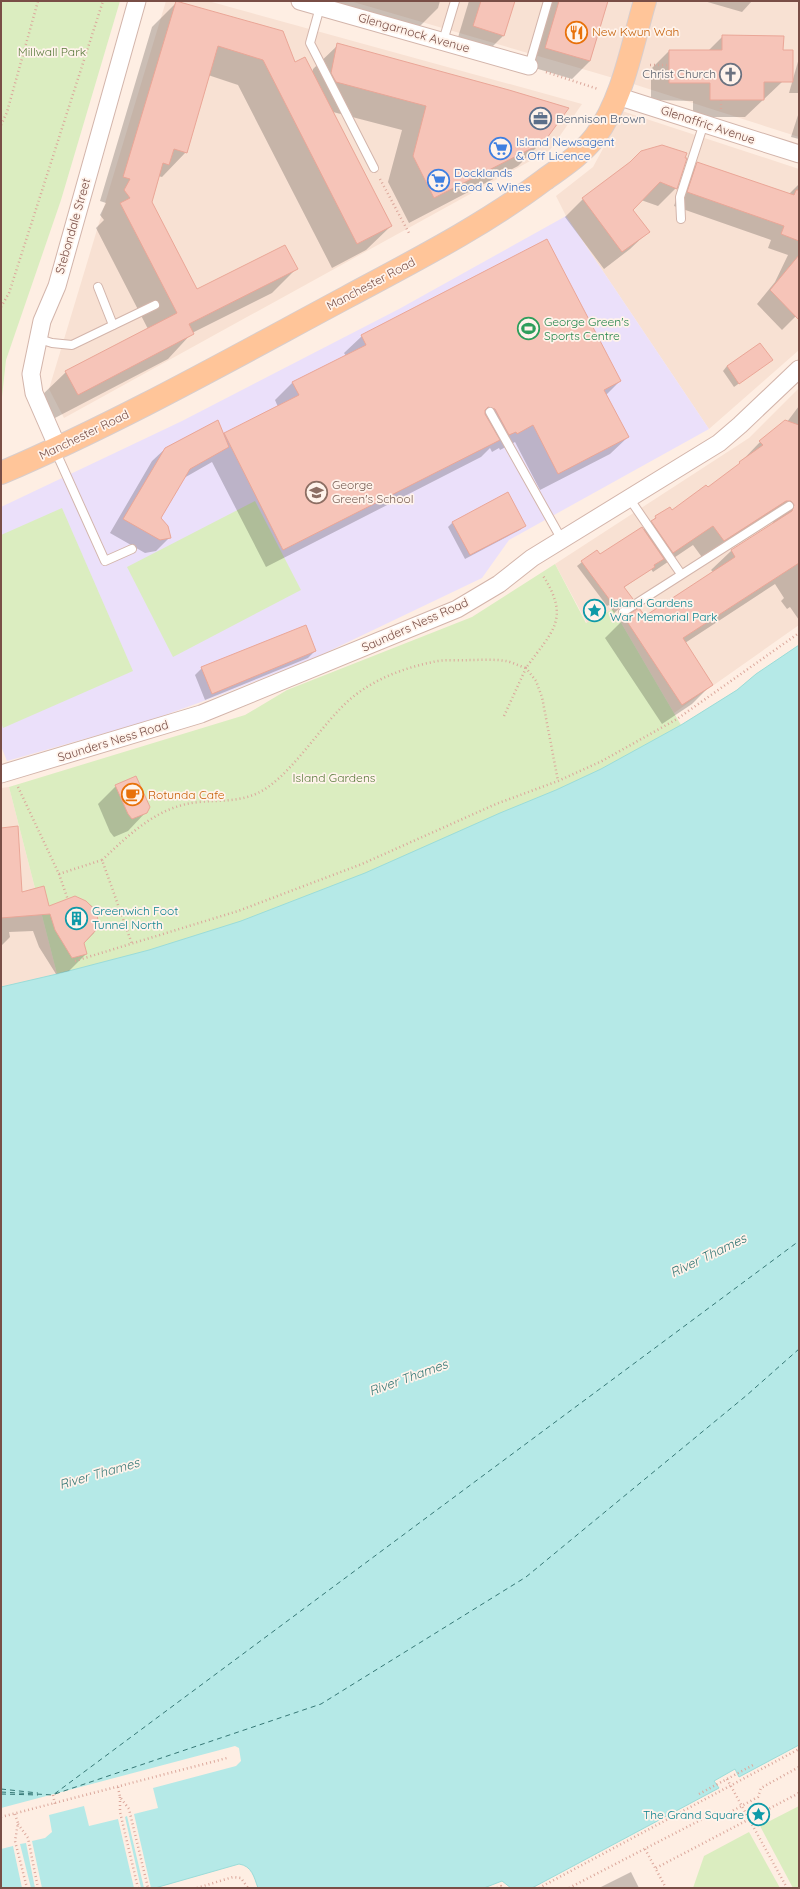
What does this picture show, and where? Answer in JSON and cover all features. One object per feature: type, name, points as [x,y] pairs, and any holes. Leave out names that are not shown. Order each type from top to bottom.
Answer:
[{"type":"main road","name":"Manchester Road","points":[[1,473],[126,414],[415,260],[494,215],[576,157],[594,138],[608,118],[617,96],[646,1]]},
{"type":"street","name":"Stebondale Street","points":[[56,448],[32,386],[31,374],[42,321],[57,286],[137,1]]},
{"type":"street","name":"Glengarnock Avenue","points":[[300,1],[529,66]]},
{"type":"street","name":"Glenaffric Avenue","points":[[617,96],[799,154]]},
{"type":"street","name":"Saunders Ness Road","points":[[1,774],[201,714],[457,609],[499,584],[532,558],[719,443],[799,369]]},
{"type":"lane","points":[[444,41],[455,1]]},
{"type":"lane","points":[[529,66],[548,1]]},
{"type":"lane","points":[[320,7],[310,43],[374,168]]},
{"type":"lane","points":[[681,219],[680,197],[704,123]]},
{"type":"lane","points":[[98,287],[113,325]]},
{"type":"lane","points":[[39,338],[52,343],[72,346],[155,305]]},
{"type":"lane","points":[[490,412],[562,540]]},
{"type":"lane","points":[[56,448],[105,561],[132,549]]},
{"type":"lane","points":[[629,498],[681,574]]},
{"type":"lane","points":[[623,612],[789,506]]},
{"type":"path","points":[[1,125],[7,112],[38,1]]},
{"type":"path","points":[[1,307],[9,293],[103,1]]},
{"type":"path","points":[[654,66],[669,65]]},
{"type":"path","points":[[529,66],[617,96]]},
{"type":"path","points":[[374,168],[410,235]]},
{"type":"path","points":[[504,716],[526,668],[556,626],[557,610],[554,595],[532,558]]},
{"type":"path","points":[[75,961],[238,911],[362,864],[496,804],[558,781],[602,760],[677,719],[799,634]]},
{"type":"path","points":[[59,874],[102,860],[132,832],[148,820],[174,807],[198,802],[238,800],[259,792],[279,779],[339,709],[364,687],[392,674],[434,661],[500,660],[526,668],[536,681],[542,697],[558,781]]},
{"type":"path","points":[[16,784],[59,874],[68,900]]},
{"type":"path","points":[[102,860],[132,944]]},
{"type":"path","points":[[539,1888],[799,1749]]},
{"type":"path","points":[[1,1817],[226,1758]]},
{"type":"path","points":[[699,1794],[754,1764]]},
{"type":"path","points":[[569,1888],[716,1812],[725,1815],[758,1797],[761,1788],[799,1767]]},
{"type":"path","points":[[727,1779],[786,1888]]},
{"type":"path","points":[[118,1787],[120,1812],[138,1888]]},
{"type":"path","points":[[656,1868],[799,1793]]},
{"type":"path","points":[[53,1795],[55,1804]]},
{"type":"path","points":[[120,1797],[129,1809],[148,1888]]},
{"type":"path","points":[[16,1814],[18,1823],[16,1841],[27,1888]]},
{"type":"path","points":[[18,1823],[28,1838],[38,1888]]},
{"type":"path","points":[[645,1849],[666,1888]]},
{"type":"path","points":[[197,1888],[233,1877],[241,1878],[248,1888]]},
{"type":"path","points":[[497,1888],[502,1886],[504,1888]]},
{"type":"shaded area","points":[[166,1],[208,1],[582,104],[550,150],[64,418],[49,389]]},
{"type":"shaded area","points":[[350,1],[799,1],[799,137],[627,82]]},
{"type":"shaded area","points":[[619,110],[799,169],[799,350],[709,429],[566,216],[556,196],[593,167],[611,134]]},
{"type":"shaded area","name":"George Green's School","points":[[566,216],[709,429],[509,540],[482,578],[321,655],[215,697],[151,720],[7,761],[1,746],[1,507],[182,421],[399,309]]},
{"type":"shaded area","points":[[799,388],[799,625],[674,713],[613,609],[587,623],[555,564],[749,438]]},
{"type":"shaded area","points":[[9,787],[57,974],[1,987],[1,788]]},
{"type":"green space","name":"Millwall Park","points":[[1,1],[120,1],[61,200],[6,360],[1,406]]},
{"type":"green space","points":[[255,501],[301,590],[173,657],[127,567]]},
{"type":"green space","points":[[62,508],[133,671],[3,728],[1,722],[1,535]]},
{"type":"green space","name":"Island Gardens","points":[[555,564],[586,623],[613,609],[681,725],[737,690],[756,674],[799,645],[799,726],[262,1000],[1,987],[57,974],[9,787],[245,715],[287,690],[472,617]]},
{"type":"green space","points":[[799,1806],[799,1888],[793,1888],[760,1826]]},
{"type":"green space","points":[[749,1832],[780,1888],[693,1888],[704,1856]]},
{"type":"water","name":"River Thames","points":[[799,645],[799,1745],[739,1777],[735,1769],[714,1781],[719,1788],[532,1888],[511,1888],[502,1881],[484,1888],[258,1888],[254,1876],[250,1870],[239,1864],[155,1888],[1,1888],[1,987],[149,950],[241,921],[365,873],[601,769],[681,725],[737,690],[756,674]]},
{"type":"pier","points":[[235,1746],[239,1748],[241,1761],[236,1766],[153,1788],[158,1808],[134,1814],[151,1888],[144,1888],[127,1816],[125,1817],[141,1888],[134,1888],[118,1819],[89,1826],[84,1806],[49,1815],[52,1832],[45,1838],[32,1841],[42,1888],[35,1888],[26,1843],[20,1844],[31,1888],[22,1888],[13,1846],[1,1849],[1,1808]]},
{"type":"building","points":[[176,1],[283,31],[295,62],[305,57],[392,226],[357,244],[263,60],[218,46],[187,153],[174,149],[169,165],[163,163],[152,202],[197,289],[285,245],[298,269],[189,324],[194,334],[78,395],[65,371],[177,313],[120,203],[130,198],[124,190],[130,179],[123,177]]},
{"type":"building","points":[[481,1],[515,1],[504,36],[473,26]]},
{"type":"building","points":[[559,1],[608,1],[590,61],[545,48]]},
{"type":"building","name":"Christ Church","points":[[722,35],[784,36],[783,50],[793,50],[793,82],[764,82],[764,100],[710,100],[710,83],[669,83],[669,50],[722,50]]},
{"type":"building","points":[[337,43],[569,108],[544,142],[434,198],[413,156],[426,106],[336,82],[331,73]]},
{"type":"building","points":[[662,145],[687,153],[685,158],[687,158],[677,189],[660,182],[633,210],[650,232],[622,252],[582,198],[630,162],[641,151]]},
{"type":"building","points":[[697,162],[794,195],[796,190],[799,190],[799,241],[781,234],[784,226],[687,192]]},
{"type":"building","points":[[547,239],[621,381],[604,390],[629,437],[558,474],[533,425],[517,434],[516,432],[509,435],[495,409],[488,407],[485,410],[485,414],[500,440],[283,550],[224,433],[299,395],[292,382],[366,345],[361,335]]},
{"type":"building","points":[[799,255],[799,320],[770,290]]},
{"type":"building","points":[[760,343],[773,360],[739,384],[727,366]]},
{"type":"building","points":[[218,420],[229,447],[190,469],[161,518],[168,526],[171,538],[160,540],[123,519],[165,448]]},
{"type":"building","points":[[785,420],[799,425],[799,563],[683,638],[713,685],[682,705],[624,617],[639,608],[645,616],[735,557],[731,550],[792,511],[794,505],[791,501],[786,501],[724,541],[713,526],[673,553],[651,521],[656,518],[655,516],[670,507],[672,510],[706,485],[708,487],[740,463],[739,462],[763,445],[759,441]]},
{"type":"building","points":[[508,492],[526,526],[470,555],[452,522]]},
{"type":"building","points":[[642,527],[664,559],[654,565],[655,567],[624,587],[633,599],[619,609],[614,601],[612,603],[581,561],[597,550],[600,554]]},
{"type":"building","points":[[306,625],[316,651],[212,694],[201,667]]},
{"type":"building","name":"Rotunda Cafe","points":[[136,776],[150,807],[147,813],[132,819],[128,814],[115,785]]},
{"type":"building","points":[[18,826],[22,892],[44,886],[49,906],[75,896],[86,901],[96,911],[98,920],[97,929],[84,943],[87,954],[72,958],[55,930],[50,914],[1,918],[1,828]]},
{"type":"ferry route","points":[[1,1792],[53,1795],[799,1241]]},
{"type":"ferry route","points":[[55,1794],[321,1704],[526,1577],[747,1395],[799,1349]]},
{"type":"ferry route","points":[[1,1789],[38,1793]]},
{"type":"ferry route","points":[[1,1794],[38,1795]]},
{"type":"place","name":"New Kwun Wah","points":[[577,32]]},
{"type":"place","name":"Christ Church","points":[[731,74]]},
{"type":"place","name":"Bennison Brown","points":[[541,119]]},
{"type":"place","name":"Island Newsagent & Off Licence","points":[[501,149]]},
{"type":"place","name":"Docklands Food & Wines","points":[[438,180]]},
{"type":"place","name":"George Green's Sports Centre","points":[[528,329]]},
{"type":"place","name":"George Green's School","points":[[316,492]]},
{"type":"place","name":"Island Gardens War Memorial Park","points":[[595,610]]},
{"type":"place","name":"Rotunda Cafe","points":[[132,795]]},
{"type":"place","name":"Greenwich Foot Tunnel North","points":[[76,918]]},
{"type":"place","name":"The Grand Square","points":[[759,1815]]}]
